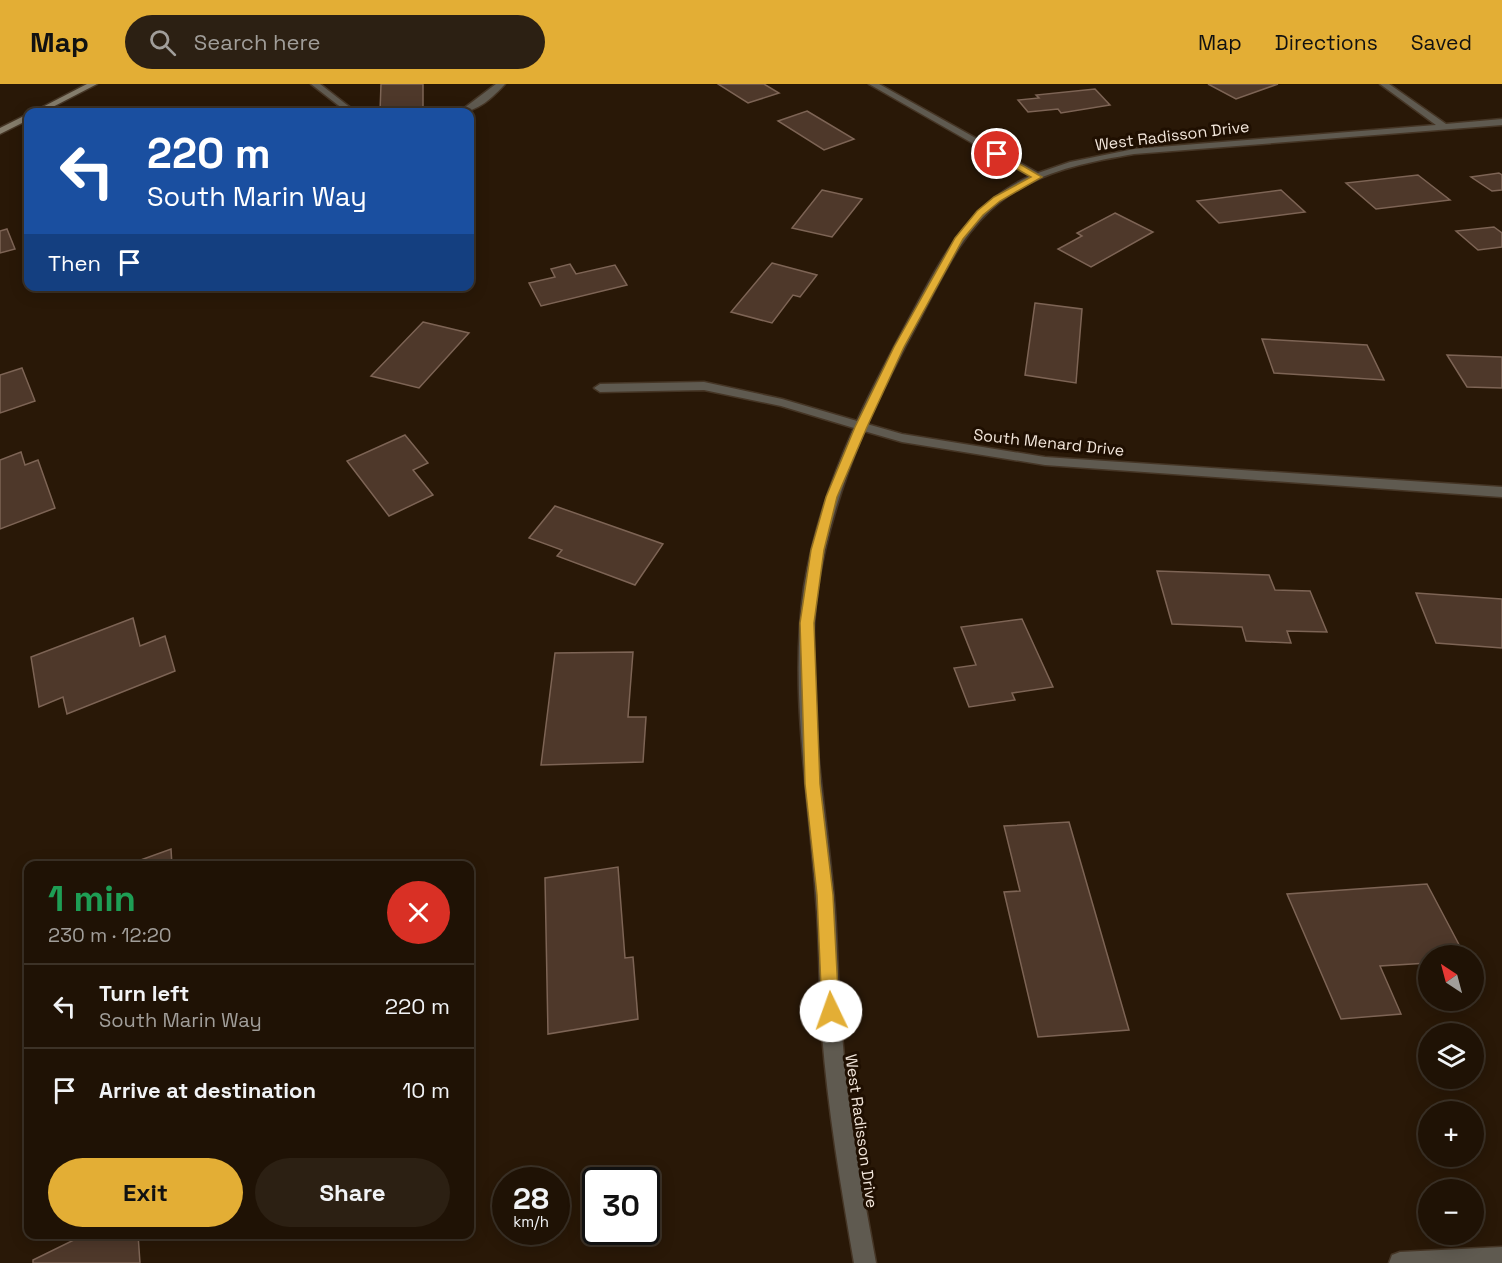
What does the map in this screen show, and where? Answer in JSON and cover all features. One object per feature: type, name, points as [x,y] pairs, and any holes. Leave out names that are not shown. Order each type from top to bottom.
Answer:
[{"type":"main road","points":[[45,108],[93,84]]},
{"type":"main road","points":[[0,131],[24,119]]},
{"type":"street","points":[[315,84],[347,108]]},
{"type":"street","points":[[469,108],[501,84]]},
{"type":"street","points":[[873,84],[1038,177]]},
{"type":"street","points":[[1384,84],[1445,127]]},
{"type":"street","name":"West Radisson Drive","points":[[865,1263],[847,1158],[832,1034],[825,895],[812,784],[807,623],[818,550],[831,497],[899,347],[959,238],[980,213],[1018,185],[1057,169],[1125,154],[1502,122]]},
{"type":"street","name":"South Menard Drive","points":[[600,388],[704,386],[782,403],[861,427],[953,448],[1045,461],[1502,492]]},
{"type":"street","points":[[1400,1263],[1502,1258]]},
{"type":"building","points":[[381,84],[423,84],[423,107],[380,108]]},
{"type":"building","points":[[718,84],[764,84],[779,93],[748,103]]},
{"type":"building","points":[[1208,84],[1278,84],[1236,99]]},
{"type":"building","points":[[1095,89],[1110,105],[1061,113],[1058,109],[1028,112],[1018,100],[1039,98],[1036,95]]},
{"type":"building","points":[[807,111],[854,139],[824,150],[778,121]]},
{"type":"building","points":[[1499,173],[1502,175],[1502,190],[1492,191],[1471,177]]},
{"type":"building","points":[[1418,175],[1450,200],[1376,209],[1346,183]]},
{"type":"building","points":[[822,190],[862,199],[832,237],[792,228]]},
{"type":"building","points":[[1281,190],[1305,212],[1219,223],[1197,201]]},
{"type":"building","points":[[1115,213],[1153,232],[1091,267],[1058,249],[1082,236],[1077,233]]},
{"type":"building","points":[[1494,227],[1502,233],[1502,247],[1478,250],[1456,231]]},
{"type":"building","points":[[7,229],[15,249],[0,253],[0,231]]},
{"type":"building","points":[[772,263],[817,275],[800,297],[793,295],[772,323],[731,312]]},
{"type":"building","points":[[570,264],[576,274],[615,265],[627,285],[541,306],[529,283],[555,277],[551,269]]},
{"type":"building","points":[[1035,303],[1082,309],[1076,383],[1025,375]]},
{"type":"building","points":[[423,322],[469,333],[419,388],[371,376]]},
{"type":"building","points":[[1262,339],[1367,345],[1384,380],[1274,373]]},
{"type":"building","points":[[1447,355],[1502,357],[1502,388],[1467,387]]},
{"type":"building","points":[[22,368],[35,401],[0,413],[0,375]]},
{"type":"building","points":[[405,435],[428,463],[413,470],[433,495],[389,516],[347,461]]},
{"type":"building","points":[[21,452],[25,465],[38,460],[55,508],[0,529],[0,460]]},
{"type":"building","points":[[555,506],[663,544],[635,585],[557,556],[562,550],[529,538]]},
{"type":"building","points":[[1157,571],[1269,575],[1275,590],[1310,591],[1327,632],[1287,631],[1291,643],[1246,641],[1242,627],[1172,624]]},
{"type":"building","points":[[1416,593],[1502,599],[1502,648],[1436,643]]},
{"type":"building","points":[[133,618],[140,646],[165,636],[175,671],[67,714],[63,697],[39,707],[31,657]]},
{"type":"building","points":[[1022,619],[1053,687],[1012,693],[1015,700],[969,707],[954,668],[976,665],[961,627]]},
{"type":"building","points":[[633,652],[628,717],[646,717],[643,762],[541,765],[555,653]]},
{"type":"building","points":[[1069,822],[1129,1030],[1038,1037],[1004,892],[1020,891],[1004,826]]},
{"type":"building","points":[[171,849],[172,861],[138,861]]},
{"type":"building","points":[[618,867],[625,958],[633,957],[638,1019],[548,1034],[545,878]]},
{"type":"building","points":[[1427,884],[1459,945],[1418,945],[1418,964],[1380,966],[1401,1014],[1341,1019],[1287,894]]},
{"type":"building","points":[[76,1239],[138,1239],[140,1263],[33,1263],[33,1260]]},
{"type":"route","points":[[831,1011],[825,895],[812,784],[807,623],[818,550],[831,497],[861,427],[899,347],[959,238],[980,213],[997,199],[1018,185],[1038,177],[997,154]]}]
